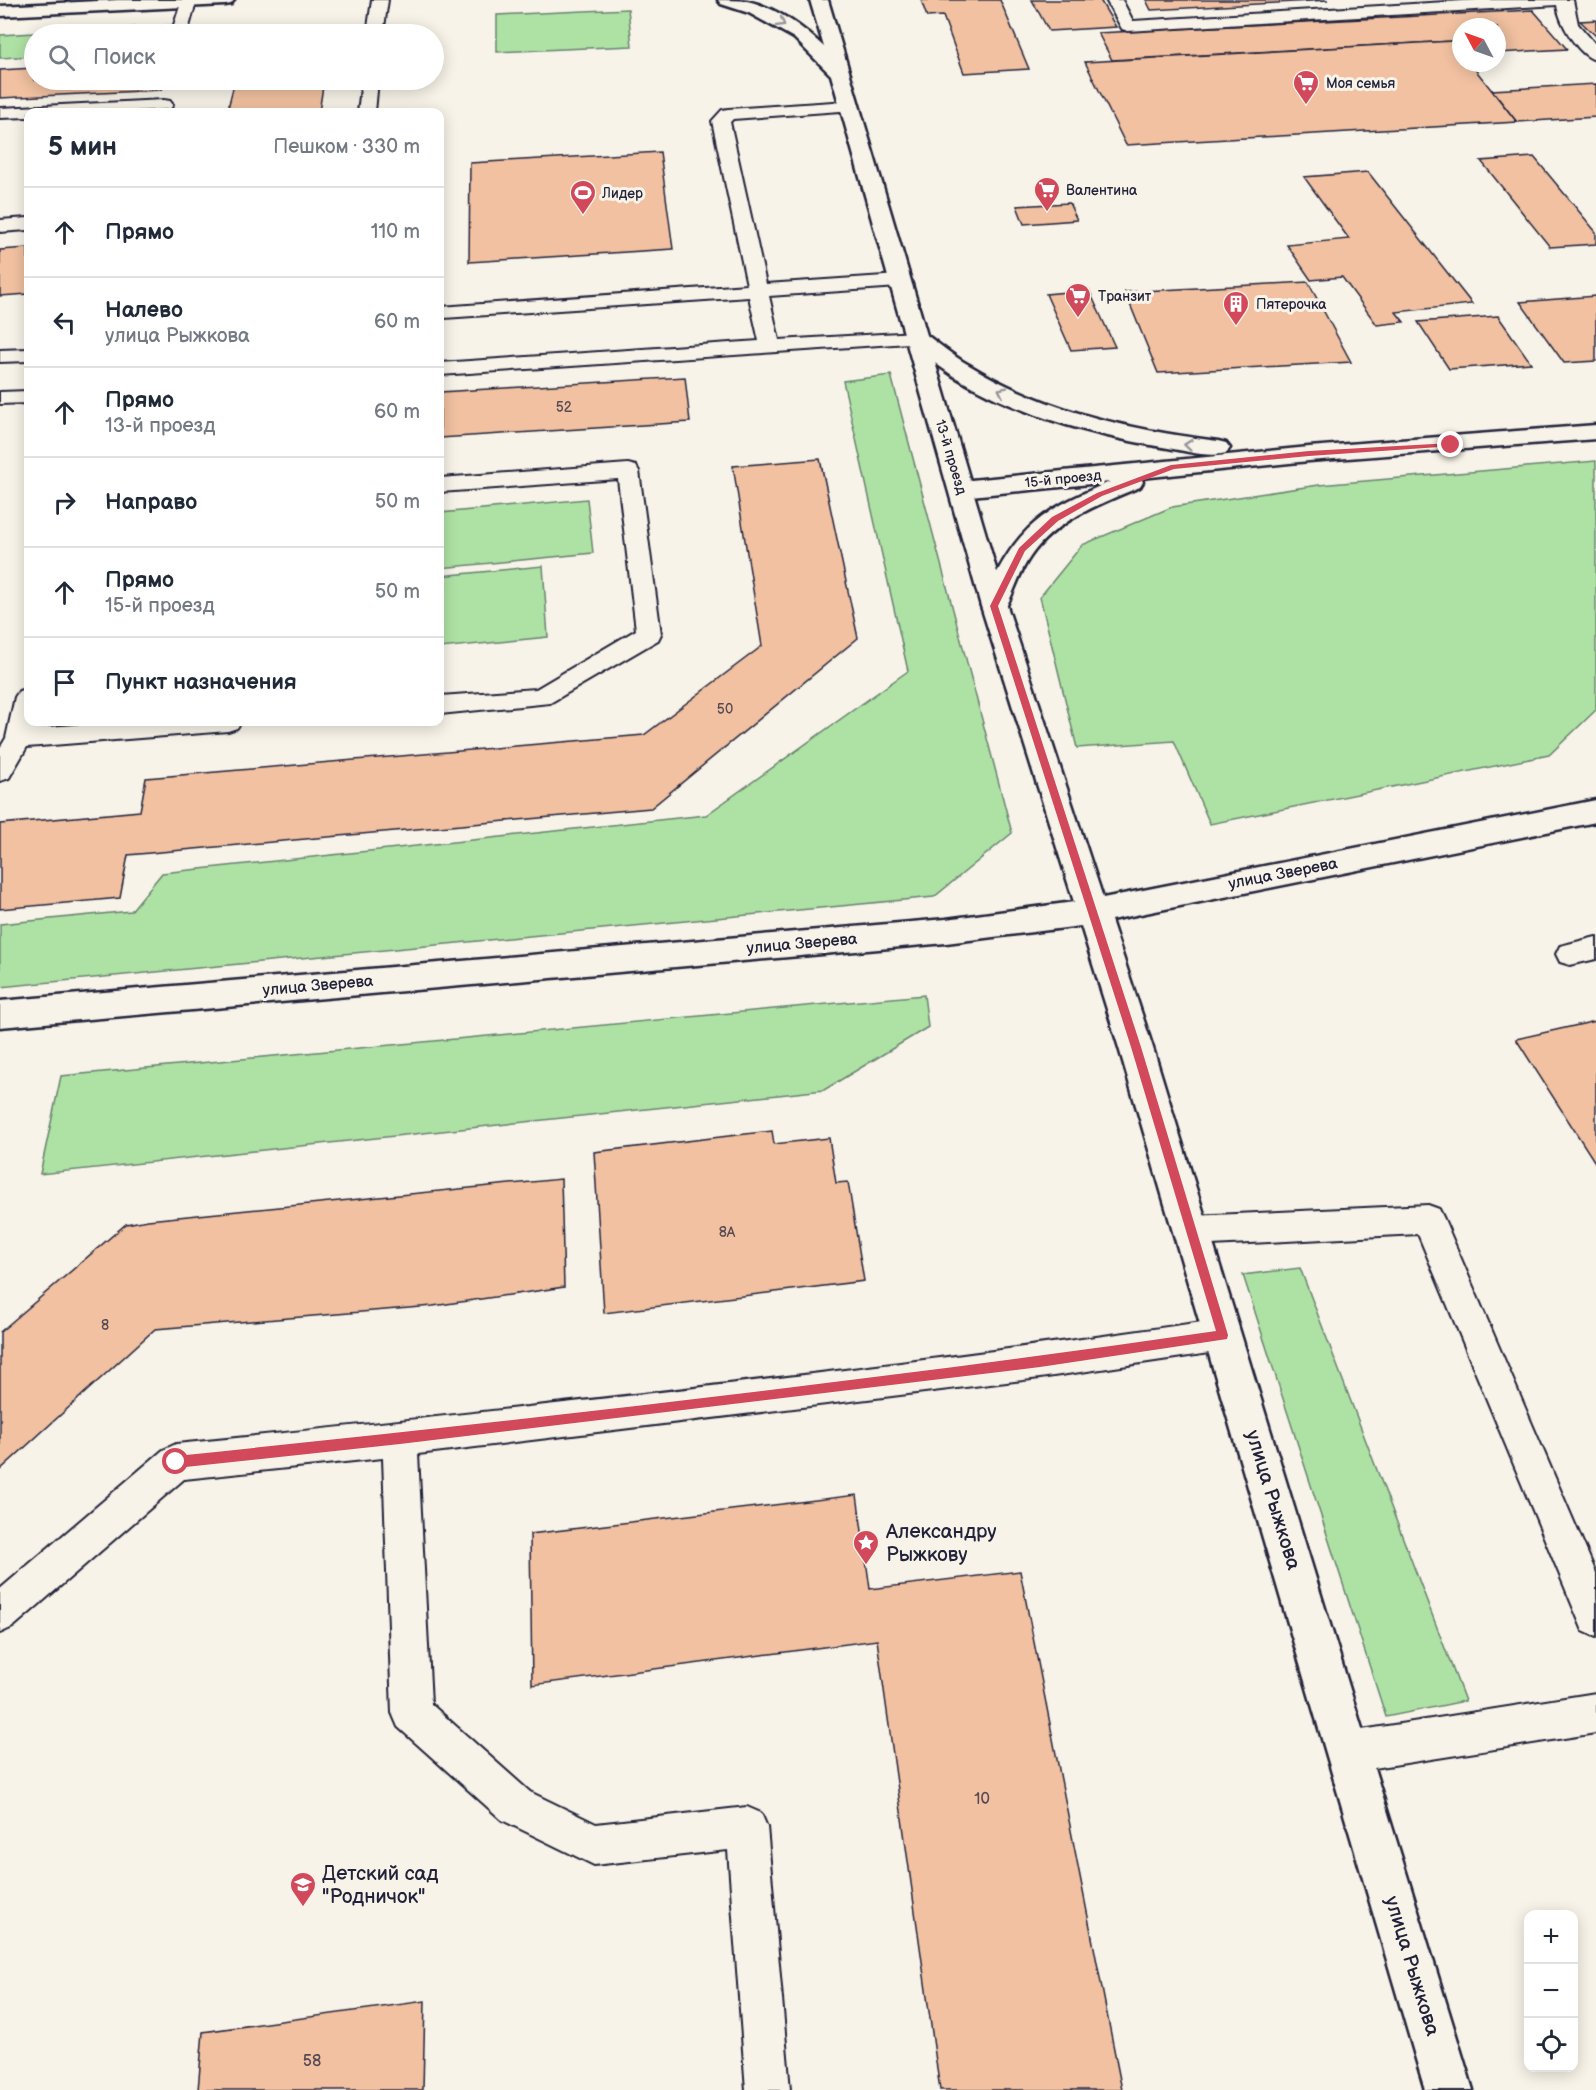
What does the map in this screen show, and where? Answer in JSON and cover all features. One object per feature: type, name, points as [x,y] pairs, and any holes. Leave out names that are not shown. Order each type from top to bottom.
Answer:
[{"type":"street","points":[[0,11],[225,0]]},
{"type":"street","points":[[727,0],[755,9],[800,34],[841,75]]},
{"type":"street","name":"13-й проезд","points":[[819,0],[994,606],[1092,912]]},
{"type":"street","points":[[916,338],[967,374],[1057,415],[1104,429],[1165,443],[1309,454]]},
{"type":"street","name":"15-й проезд","points":[[961,489],[1309,454],[1596,432]]},
{"type":"street","points":[[994,606],[1022,550],[1055,519],[1099,494],[1173,467]]},
{"type":"street","name":"улица Зверева","points":[[1,1016],[946,931],[1092,912],[1596,811]]},
{"type":"street","name":"улица Рыжкова","points":[[1092,912],[1192,1231],[1449,2090]]},
{"type":"lane","points":[[376,24],[380,0]]},
{"type":"lane","points":[[1114,0],[1128,26],[1557,0]]},
{"type":"lane","points":[[1565,0],[1565,15],[1570,25],[1596,55]]},
{"type":"lane","points":[[182,24],[188,2]]},
{"type":"lane","points":[[367,108],[369,90]]},
{"type":"lane","points":[[75,108],[164,102]]},
{"type":"lane","points":[[770,346],[721,121],[728,114],[848,106]]},
{"type":"lane","points":[[0,113],[24,111]]},
{"type":"lane","points":[[0,226],[24,224]]},
{"type":"lane","points":[[444,312],[899,281]]},
{"type":"lane","points":[[444,369],[916,338]]},
{"type":"lane","points":[[0,356],[24,355]]},
{"type":"lane","points":[[0,398],[24,397]]},
{"type":"lane","points":[[444,485],[628,471],[649,634],[541,697],[444,705]]},
{"type":"lane","points":[[0,771],[19,738],[24,716]]},
{"type":"lane","points":[[19,738],[176,726]]},
{"type":"lane","points":[[1192,1231],[1428,1219],[1596,1618]]},
{"type":"lane","points":[[0,1614],[176,1462],[400,1439],[1028,1364],[1223,1335]]},
{"type":"lane","points":[[400,1439],[412,1713],[516,1806],[594,1845],[747,1827],[768,2090]]},
{"type":"lane","points":[[1349,1752],[1596,1713]]},
{"type":"green space","points":[[628,9],[632,46],[497,52],[497,15]]},
{"type":"green space","points":[[24,34],[24,57],[0,58],[0,35]]},
{"type":"green space","points":[[891,375],[1012,833],[934,897],[0,987],[0,924],[131,911],[162,873],[706,815],[908,671],[843,381]]},
{"type":"green space","points":[[1596,461],[1596,710],[1549,755],[1210,824],[1174,741],[1077,748],[1040,597],[1082,545],[1172,507],[1319,485]]},
{"type":"green space","points":[[587,499],[593,553],[444,568],[444,513]]},
{"type":"green space","points":[[543,566],[548,637],[444,648],[444,576]]},
{"type":"green space","points":[[924,995],[928,1027],[824,1090],[40,1174],[61,1076]]},
{"type":"green space","points":[[1300,1268],[1465,1701],[1386,1717],[1243,1275]]},
{"type":"building","points":[[921,0],[1000,0],[1029,69],[964,73],[943,16],[927,17]]},
{"type":"building","points":[[1032,0],[1100,0],[1116,27],[1049,31]]},
{"type":"building","points":[[1146,0],[1328,0],[1151,10]]},
{"type":"building","points":[[1533,10],[1567,49],[1506,52],[1506,18],[1452,18],[1452,41],[1112,60],[1098,33]]},
{"type":"building","points":[[1596,20],[1596,36],[1580,21]]},
{"type":"building","name":"Моя семья","points":[[1452,41],[1452,72],[1477,72],[1517,122],[1126,145],[1085,62]]},
{"type":"building","points":[[24,69],[24,90],[161,90],[0,98],[0,70]]},
{"type":"building","points":[[1596,84],[1596,117],[1517,122],[1492,90]]},
{"type":"building","points":[[232,90],[322,90],[320,108],[228,108]]},
{"type":"building","points":[[660,152],[673,249],[469,262],[470,163]]},
{"type":"building","points":[[1534,157],[1596,232],[1596,244],[1550,247],[1481,161]]},
{"type":"building","points":[[1368,172],[1472,304],[1396,312],[1404,322],[1377,325],[1342,277],[1311,280],[1287,245],[1349,239],[1304,177]]},
{"type":"building","name":"Валентина","points":[[1069,203],[1077,220],[1024,224],[1017,206]]},
{"type":"building","points":[[24,248],[24,294],[0,296],[0,250]]},
{"type":"building","name":"Пятерочка","points":[[1308,282],[1351,362],[1158,373],[1125,292]]},
{"type":"building","points":[[1089,290],[1115,347],[1071,350],[1046,294]]},
{"type":"building","points":[[1596,296],[1596,361],[1564,363],[1520,302]]},
{"type":"building","points":[[1498,316],[1531,363],[1449,369],[1418,322]]},
{"type":"building","points":[[685,377],[690,422],[444,438],[444,392]]},
{"type":"building","points":[[820,459],[858,638],[651,808],[128,855],[120,898],[0,909],[0,824],[140,811],[146,778],[644,735],[762,646],[733,466]]},
{"type":"building","points":[[1596,1021],[1596,1164],[1516,1039]]},
{"type":"building","points":[[772,1131],[774,1144],[829,1138],[836,1183],[848,1182],[864,1281],[604,1313],[594,1152]]},
{"type":"building","points":[[561,1179],[564,1287],[433,1306],[155,1329],[0,1470],[0,1332],[126,1224]]},
{"type":"building","points":[[857,1495],[870,1589],[1020,1571],[1122,2090],[940,2090],[877,1640],[532,1685],[530,1534]]},
{"type":"building","points":[[425,2001],[423,2090],[198,2090],[203,2032]]},
{"type":"place","name":"Моя семья","points":[[1306,106]]},
{"type":"place","name":"Валентина","points":[[1047,213]]},
{"type":"place","name":"Лидер","points":[[583,216]]},
{"type":"place","name":"Транзит","points":[[1078,319]]},
{"type":"place","name":"Пятерочка","points":[[1236,327]]},
{"type":"place","name":"Александру Рыжкову","points":[[866,1566]]},
{"type":"place","name":"Детский сад \"Родничок\"","points":[[303,1908]]},
{"type":"route","points":[[176,1462],[400,1439],[1040,1362],[1223,1335],[1136,1047],[994,606],[1022,550],[1055,519],[1099,494],[1173,467],[1309,454],[1451,445]]}]
